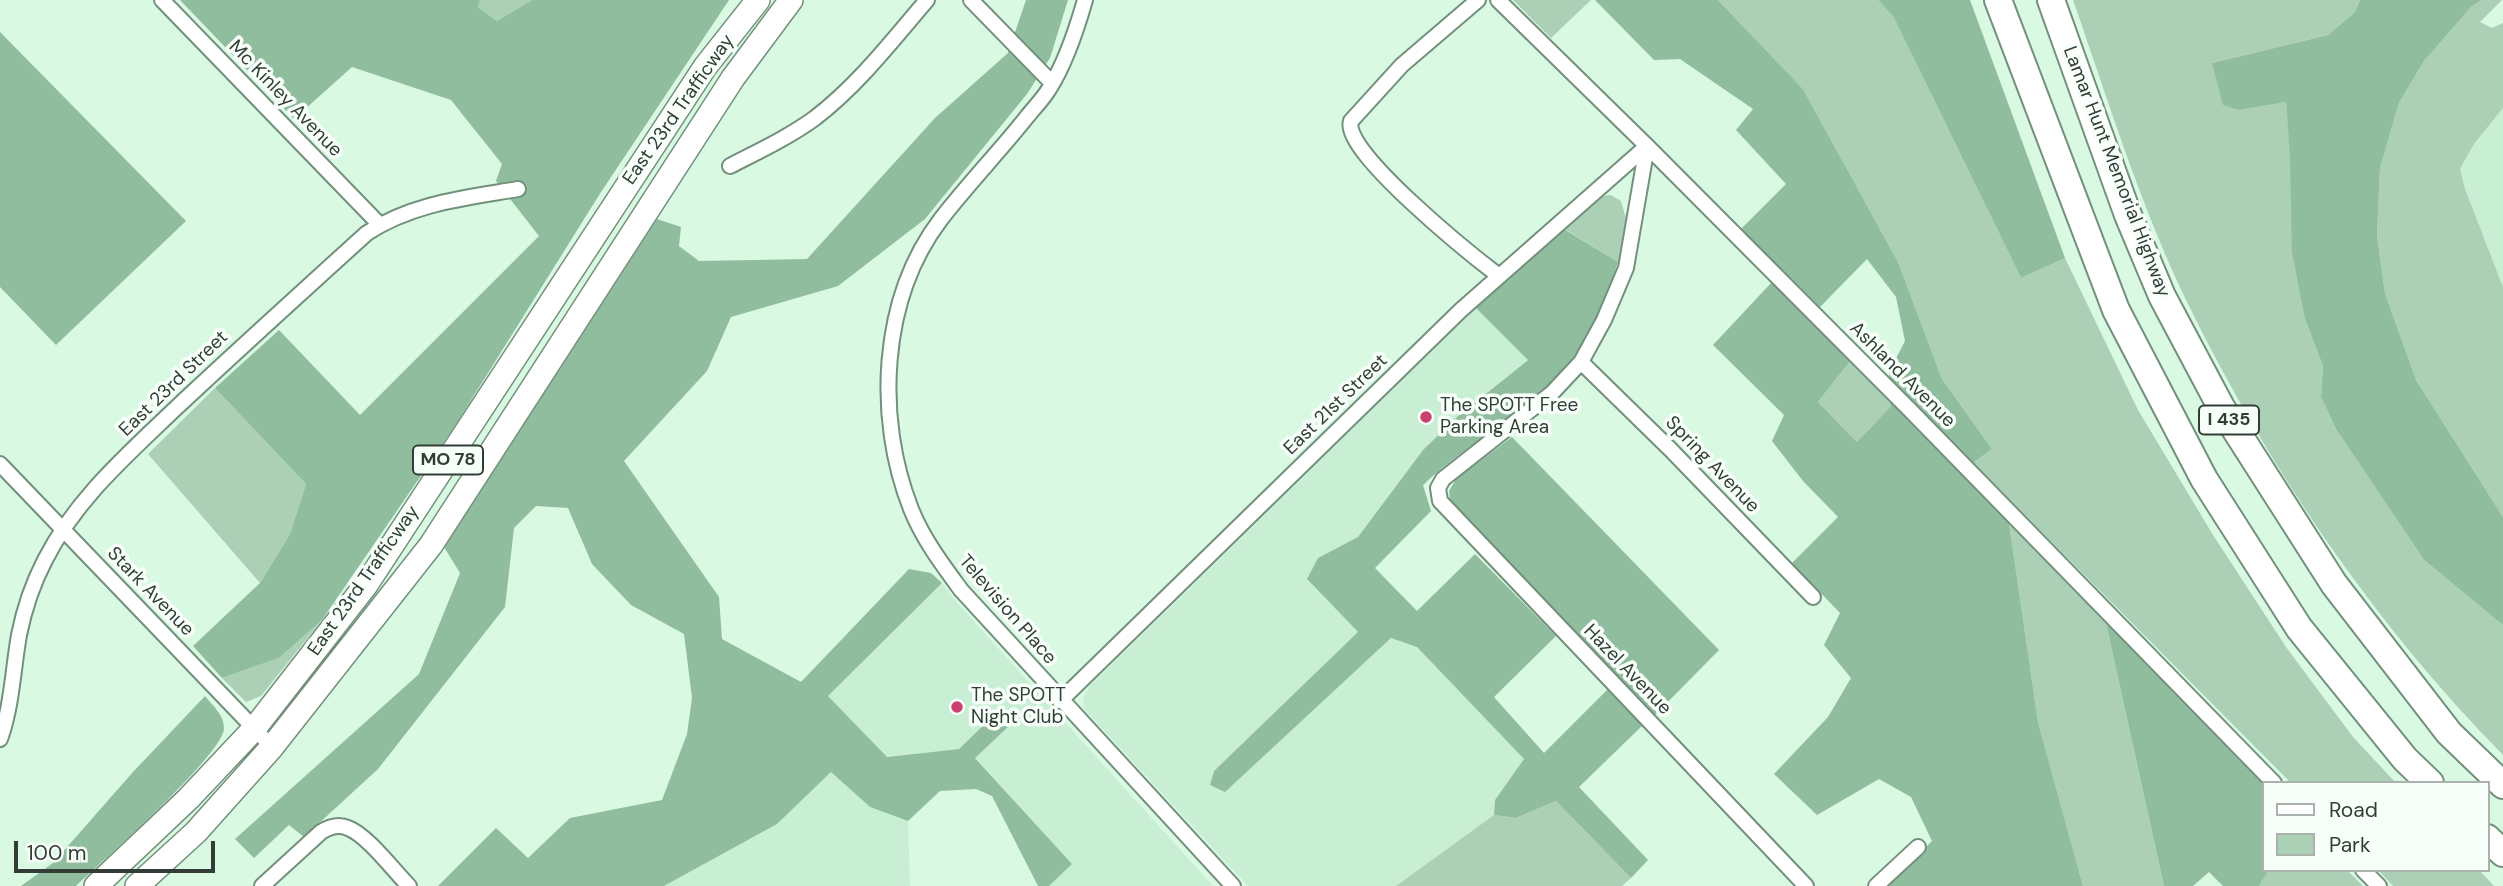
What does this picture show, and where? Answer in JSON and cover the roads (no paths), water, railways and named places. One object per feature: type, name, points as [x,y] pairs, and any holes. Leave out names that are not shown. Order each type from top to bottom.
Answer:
[{"type":"highway","name":"I 435","points":[[1998,0],[2116,310],[2204,478],[2299,628],[2405,759],[2428,781]]},
{"type":"highway","name":"Lamar Hunt Memorial Highway","points":[[2051,0],[2128,215],[2162,296],[2221,407],[2334,584],[2449,733],[2503,785]]},
{"type":"highway","points":[[2489,840],[2503,853]]},
{"type":"main road","name":"East 23rd Trafficway","points":[[96,886],[188,799],[254,729],[366,585],[705,67],[758,0]]},
{"type":"main road","name":"East 23rd Trafficway","points":[[137,886],[197,832],[272,747],[430,545],[733,78],[791,0]]},
{"type":"street","name":"Mc Kinley Avenue","points":[[162,0],[380,225]]},
{"type":"street","points":[[730,166],[792,134],[837,99],[927,0]]},
{"type":"street","points":[[971,0],[1052,83]]},
{"type":"street","name":"Television Place","points":[[1085,0],[1078,25],[1052,83],[939,221],[920,253],[905,288],[895,324],[890,362],[891,427],[898,469],[911,509],[930,547],[961,590],[1060,701],[1233,886]]},
{"type":"street","points":[[1478,0],[1402,65],[1349,126],[1352,135],[1380,170],[1419,211],[1461,248],[1499,276]]},
{"type":"street","name":"Ashland Avenue","points":[[1498,0],[1912,411],[2272,781]]},
{"type":"street","points":[[1581,362],[1604,320],[1626,268],[1647,145]]},
{"type":"street","name":"East 21st Street","points":[[1060,701],[1461,310],[1647,145]]},
{"type":"street","name":"East 23rd Street","points":[[0,739],[6,724],[20,632],[29,598],[63,529],[105,475],[248,339],[367,233],[424,205],[518,189]]},
{"type":"street","name":"Hazel Avenue","points":[[1581,362],[1552,393],[1447,475],[1438,488],[1440,501],[1806,886]]},
{"type":"street","name":"Spring Avenue","points":[[1581,362],[1670,449],[1813,597]]},
{"type":"street","name":"Stark Avenue","points":[[0,464],[272,747]]},
{"type":"street","points":[[262,886],[321,832],[331,827],[347,827],[369,842],[409,886]]},
{"type":"street","points":[[1876,886],[1919,847]]},
{"type":"street","points":[[2365,872],[2379,886]]},
{"type":"place","name":"The SPOTT Free Parking Area","points":[[1426,417]]},
{"type":"place","name":"The SPOTT Night Club","points":[[957,707]]}]
